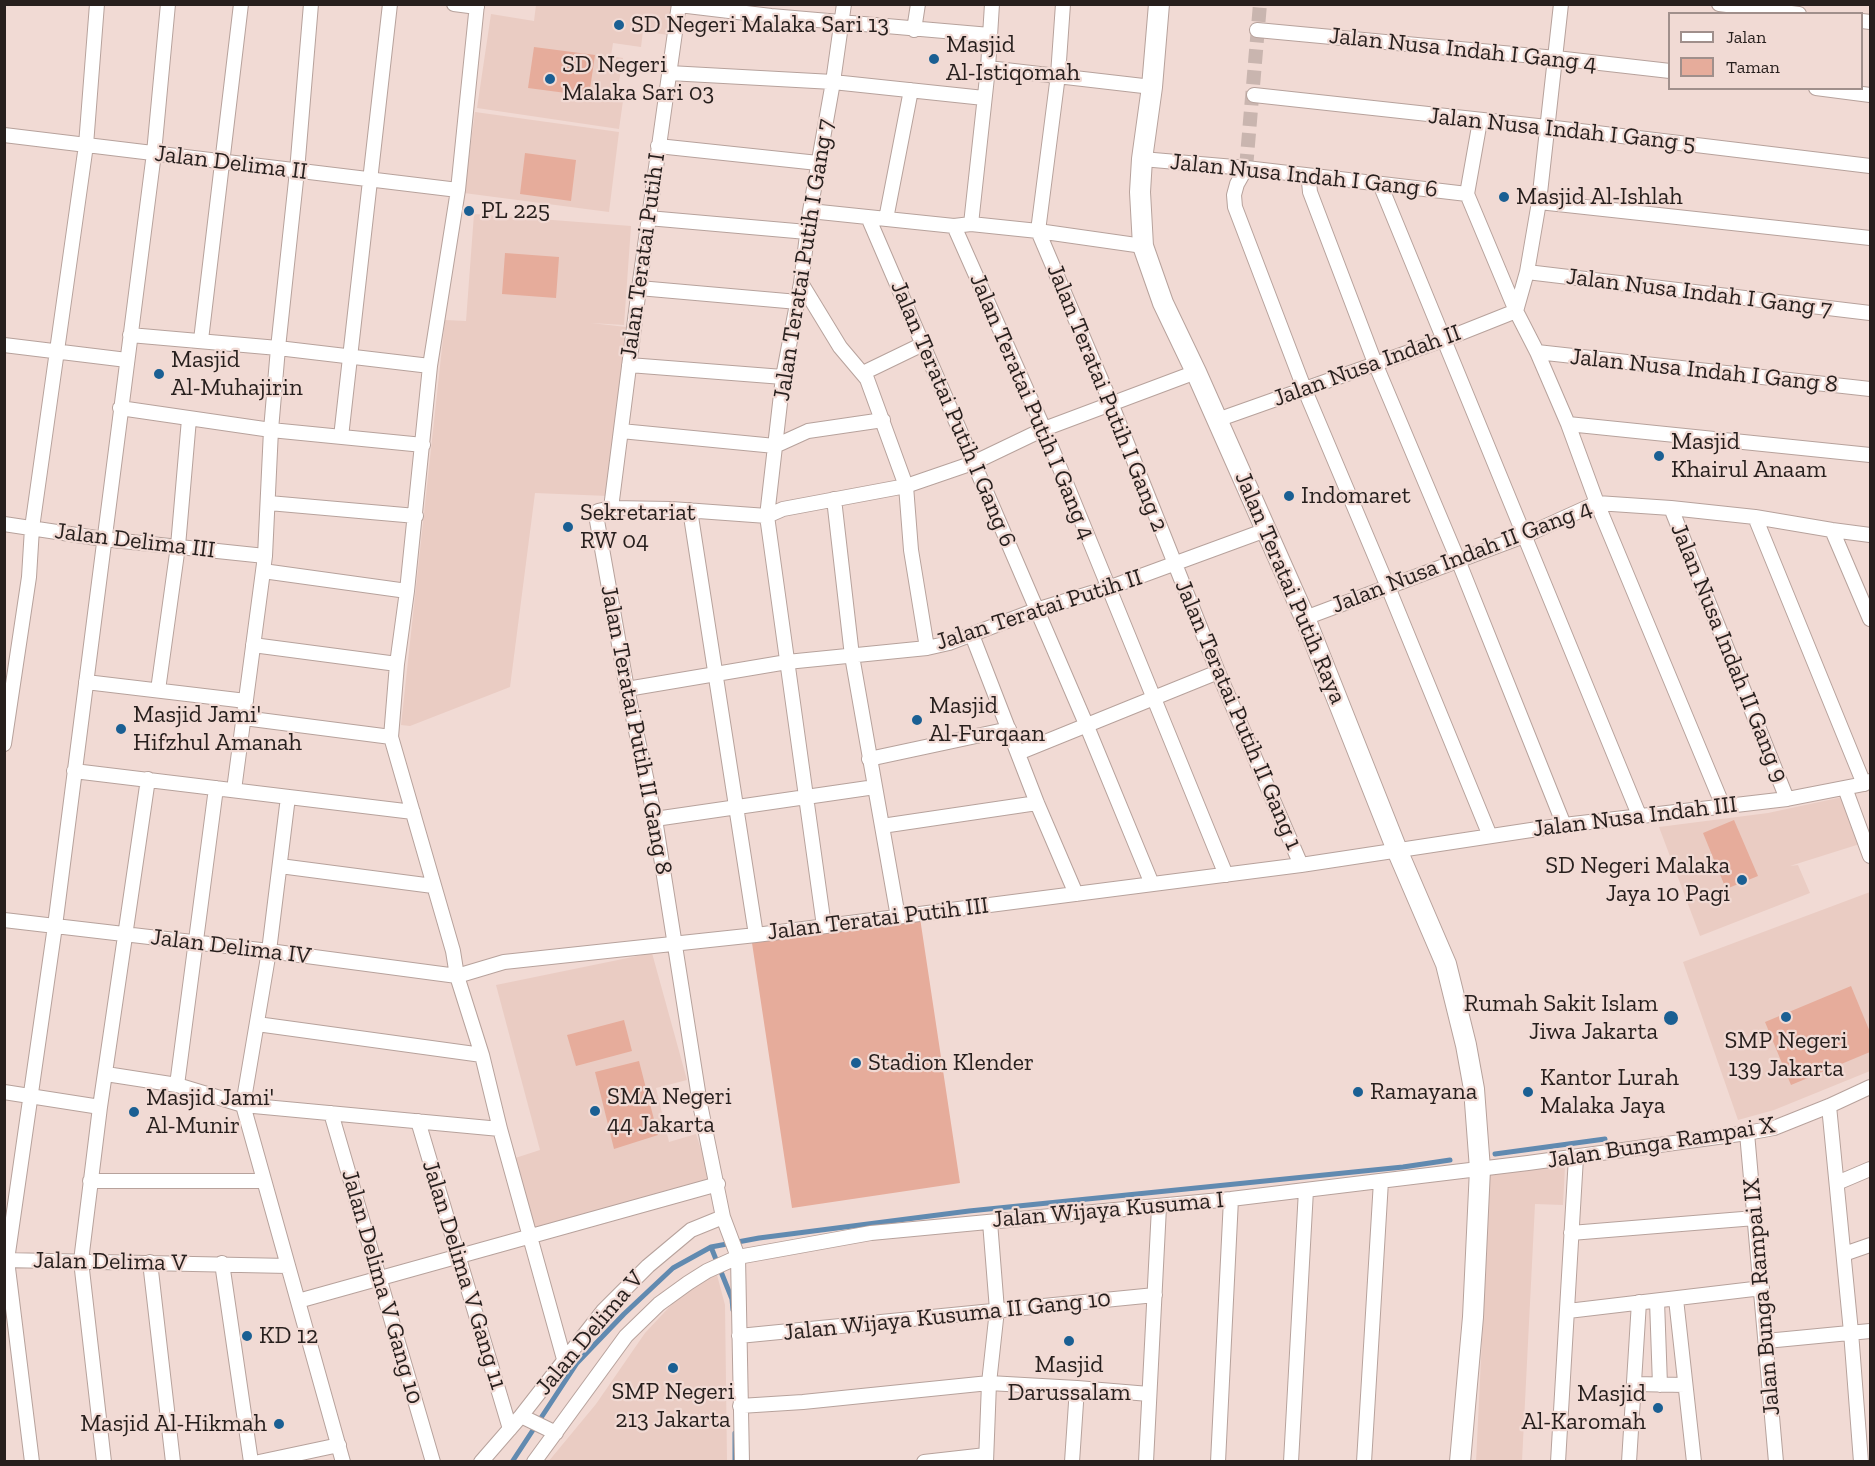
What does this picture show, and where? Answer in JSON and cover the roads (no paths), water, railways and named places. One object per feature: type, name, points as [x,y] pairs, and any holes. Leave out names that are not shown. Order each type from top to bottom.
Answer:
[{"type":"street","points":[[4,744],[29,577],[32,528],[86,145],[97,4]]},
{"type":"street","points":[[32,1461],[6,1260],[55,926],[154,153],[168,4]]},
{"type":"street","points":[[201,340],[241,4]]},
{"type":"street","points":[[234,790],[265,556],[271,430],[311,4]]},
{"type":"street","points":[[341,436],[390,4]]},
{"type":"street","points":[[454,4],[477,6],[458,190],[430,366],[408,591],[397,664],[392,736],[453,951],[457,976],[482,1055],[500,1129],[564,1359]]},
{"type":"street","name":"Jalan Teratai Putih I Gang 7","points":[[824,926],[767,516],[783,377],[798,302],[810,212],[844,4]]},
{"type":"street","points":[[914,30],[918,4]]},
{"type":"street","points":[[971,225],[988,68],[992,4]]},
{"type":"street","points":[[1038,231],[1058,75],[1063,4]]},
{"type":"street","name":"Jalan Teratai Putih Raya","points":[[1159,4],[1152,87],[1142,159],[1140,192],[1143,246],[1163,303],[1305,618],[1446,964],[1466,1045],[1474,1089],[1480,1169],[1473,1317],[1460,1461]]},
{"type":"street","points":[[1516,311],[1527,272],[1539,202],[1561,4]]},
{"type":"street","points":[[1719,4],[1783,12]]},
{"type":"street","name":"Jalan Teratai Putih I","points":[[611,508],[628,365],[679,5],[772,10],[842,23],[990,35]]},
{"type":"street","name":"Jalan Nusa Indah I Gang 4","points":[[1257,30],[1556,58],[1668,72]]},
{"type":"street","points":[[988,68],[1152,87]]},
{"type":"street","points":[[669,73],[833,82],[984,98]]},
{"type":"street","points":[[886,219],[910,90]]},
{"type":"street","points":[[1831,90],[1870,95]]},
{"type":"street","name":"Jalan Nusa Indah I Gang 5","points":[[1254,95],[1870,166]]},
{"type":"street","points":[[1480,120],[1467,194],[1516,311],[1537,352],[1568,424],[1597,503],[1723,806]]},
{"type":"street","name":"Jalan Delima II","points":[[4,135],[458,190]]},
{"type":"street","points":[[658,146],[818,163]]},
{"type":"street","name":"Jalan Nusa Indah I Gang 6","points":[[1142,159],[1246,168],[1467,194]]},
{"type":"street","points":[[1246,168],[1237,184],[1234,195],[1235,207],[1304,388],[1490,836]]},
{"type":"street","points":[[1311,176],[1310,192],[1375,363],[1458,560],[1564,825]]},
{"type":"street","points":[[1380,184],[1639,815]]},
{"type":"street","points":[[1539,202],[1870,238]]},
{"type":"street","points":[[810,212],[954,226],[971,225],[1038,231],[1143,246]]},
{"type":"street","name":"Jalan Teratai Putih I Gang 6","points":[[868,217],[998,517],[1152,884]]},
{"type":"street","points":[[648,218],[807,232]]},
{"type":"street","name":"Jalan Teratai Putih I Gang 4","points":[[954,226],[1044,429],[1226,875]]},
{"type":"street","name":"Jalan Teratai Putih I Gang 2","points":[[1038,231],[1111,403],[1174,565]]},
{"type":"street","name":"Jalan Nusa Indah I Gang 7","points":[[1527,272],[1870,313]]},
{"type":"street","points":[[801,283],[840,347],[863,373],[883,420],[906,486],[911,550],[927,648]]},
{"type":"street","points":[[639,288],[798,302]]},
{"type":"street","name":"Jalan Nusa Indah II","points":[[1217,420],[1443,340],[1516,311]]},
{"type":"street","points":[[130,334],[430,366]]},
{"type":"street","points":[[863,373],[923,344]]},
{"type":"street","points":[[4,345],[127,360]]},
{"type":"street","name":"Jalan Nusa Indah I Gang 8","points":[[1537,352],[1870,389]]},
{"type":"street","points":[[628,365],[783,377]]},
{"type":"street","points":[[611,508],[690,510],[767,516],[783,509],[906,486],[973,463],[1044,429],[1196,372]]},
{"type":"street","points":[[120,408],[271,430],[423,445]]},
{"type":"street","points":[[158,690],[178,546],[189,419]]},
{"type":"street","points":[[621,431],[776,446],[808,431],[883,420]]},
{"type":"street","points":[[1568,424],[1870,455]]},
{"type":"street","points":[[834,499],[852,656],[898,917]]},
{"type":"street","points":[[269,503],[416,516]]},
{"type":"street","name":"Jalan Nusa Indah II Gang 4","points":[[1305,618],[1524,536],[1597,503],[1755,517],[1870,535]]},
{"type":"street","name":"Jalan Teratai Putih II Gang 8","points":[[611,508],[598,512],[596,517],[627,689],[655,819],[675,944]]},
{"type":"street","name":"Jalan Nusa Indah II Gang 9","points":[[1671,508],[1787,799]]},
{"type":"street","points":[[690,510],[756,935]]},
{"type":"street","points":[[1755,517],[1867,783]]},
{"type":"street","name":"Jalan Delima III","points":[[4,524],[103,539],[265,556]]},
{"type":"street","name":"Jalan Teratai Putih II","points":[[627,689],[787,662],[927,648],[949,643],[1036,610],[1174,565],[1266,530]]},
{"type":"street","points":[[1832,530],[1870,619]]},
{"type":"street","name":"Jalan Teratai Putih II Gang 1","points":[[1174,565],[1302,865]]},
{"type":"street","points":[[263,571],[408,591]]},
{"type":"street","points":[[972,635],[1037,803],[1076,894]]},
{"type":"street","points":[[253,645],[397,664]]},
{"type":"street","points":[[1018,753],[1218,672]]},
{"type":"street","points":[[86,682],[246,701]]},
{"type":"street","points":[[244,718],[392,736]]},
{"type":"street","points":[[869,759],[1009,729]]},
{"type":"street","points":[[74,771],[413,812]]},
{"type":"street","points":[[104,1461],[81,1261],[100,1107],[148,779]]},
{"type":"street","name":"Jalan Nusa Indah III","points":[[1398,850],[1639,815],[1787,799],[1867,783]]},
{"type":"street","points":[[655,819],[875,787]]},
{"type":"street","points":[[177,1085],[216,788]]},
{"type":"street","points":[[1845,788],[1870,856]]},
{"type":"street","points":[[288,797],[269,951],[243,1105],[343,1461]]},
{"type":"street","points":[[882,826],[1037,803]]},
{"type":"street","name":"Jalan Teratai Putih III","points":[[457,976],[504,962],[756,935],[1302,865],[1398,850]]},
{"type":"street","points":[[280,866],[433,886]]},
{"type":"street","name":"Jalan Delima IV","points":[[4,920],[197,942],[457,976]]},
{"type":"street","points":[[675,944],[700,1104],[723,1217],[737,1253],[742,1461]]},
{"type":"street","points":[[257,1024],[482,1055]]},
{"type":"street","points":[[106,1074],[177,1085],[243,1105],[500,1129]]},
{"type":"street","name":"Jalan Bunga Rampai X","points":[[1480,1169],[1774,1128],[1829,1107],[1870,1087]]},
{"type":"street","points":[[4,1092],[100,1107]]},
{"type":"street","points":[[1829,1107],[1861,1461]]},
{"type":"street","name":"Jalan Delima V Gang 10","points":[[331,1113],[433,1461]]},
{"type":"street","name":"Jalan Delima V Gang 11","points":[[418,1121],[510,1429]]},
{"type":"street","name":"Jalan Bunga Rampai IX","points":[[1747,1133],[1776,1461]]},
{"type":"street","points":[[1558,1461],[1576,1156]]},
{"type":"street","name":"Jalan Wijaya Kusuma I","points":[[534,1461],[626,1336],[659,1304],[737,1253],[872,1233],[1159,1207],[1480,1169]]},
{"type":"street","points":[[1837,1182],[1870,1169]]},
{"type":"street","points":[[90,1181],[264,1181]]},
{"type":"street","points":[[1364,1461],[1381,1181]]},
{"type":"street","points":[[298,1301],[718,1184]]},
{"type":"street","points":[[1291,1461],[1306,1190]]},
{"type":"street","points":[[1218,1461],[1231,1199]]},
{"type":"street","points":[[1146,1461],[1159,1207]]},
{"type":"street","name":"Jalan Delima V","points":[[481,1461],[510,1429],[526,1418],[564,1359],[603,1311],[648,1266],[691,1230],[723,1217]]},
{"type":"street","points":[[1571,1233],[1755,1218]]},
{"type":"street","points":[[924,1461],[986,1458],[989,1383],[997,1310],[990,1222]]},
{"type":"street","points":[[1844,1254],[1870,1245]]},
{"type":"street","name":"Jalan Delima V","points":[[6,1260],[288,1266]]},
{"type":"street","points":[[150,1262],[173,1461]]},
{"type":"street","points":[[222,1263],[251,1461]]},
{"type":"street","points":[[1568,1311],[1762,1288]]},
{"type":"street","name":"Jalan Wijaya Kusuma II Gang 10","points":[[739,1336],[1155,1295]]},
{"type":"street","points":[[1676,1299],[1694,1461]]},
{"type":"street","points":[[1657,1301],[1660,1385]]},
{"type":"street","points":[[1629,1461],[1639,1302]]},
{"type":"street","points":[[1766,1341],[1870,1331]]},
{"type":"street","points":[[740,1406],[803,1402],[989,1383],[1149,1394]]},
{"type":"street","points":[[1634,1384],[1685,1385]]},
{"type":"street","points":[[1072,1461],[1077,1388]]},
{"type":"street","name":"Jalan Delima V","points":[[526,1418],[554,1432]]},
{"type":"street","points":[[259,1461],[339,1445]]},
{"type":"waterway","points":[[1495,1154],[1605,1139]]},
{"type":"waterway","points":[[512,1462],[577,1363],[673,1268],[711,1247],[759,1238],[969,1211],[1403,1167],[1450,1160]]},
{"type":"waterway","points":[[711,1247],[732,1299],[733,1310]]},
{"type":"waterway","points":[[735,1433],[735,1462]]},
{"type":"tunnel","points":[[1246,168],[1260,4]]},
{"type":"place","name":"SD Negeri Malaka Sari 13","points":[[619,25]]},
{"type":"place","name":"Masjid Al-Istiqomah","points":[[934,59]]},
{"type":"place","name":"SD Negeri Malaka Sari 03","points":[[550,79]]},
{"type":"place","name":"Masjid Al-Ishlah","points":[[1504,197]]},
{"type":"place","name":"PL 225","points":[[469,211]]},
{"type":"place","name":"Masjid Al-Muhajirin","points":[[159,374]]},
{"type":"place","name":"Masjid Khairul Anaam","points":[[1659,456]]},
{"type":"place","name":"Indomaret","points":[[1289,496]]},
{"type":"place","name":"Sekretariat RW 04","points":[[568,527]]},
{"type":"place","name":"Masjid Al-Furqaan","points":[[917,720]]},
{"type":"place","name":"Masjid Jami' Hifzhul Amanah","points":[[121,729]]},
{"type":"place","name":"SD Negeri Malaka Jaya 10 Pagi","points":[[1742,880]]},
{"type":"place","name":"SMP Negeri 139 Jakarta","points":[[1786,1017]]},
{"type":"place","name":"Rumah Sakit Islam Jiwa Jakarta","points":[[1671,1018]]},
{"type":"place","name":"Stadion Klender","points":[[856,1063]]},
{"type":"place","name":"Ramayana","points":[[1358,1092]]},
{"type":"place","name":"Kantor Lurah Malaka Jaya","points":[[1528,1092]]},
{"type":"place","name":"SMA Negeri 44 Jakarta","points":[[595,1111]]},
{"type":"place","name":"Masjid Jami' Al-Munir","points":[[134,1112]]},
{"type":"place","name":"KD 12","points":[[247,1336]]},
{"type":"place","name":"Masjid Darussalam","points":[[1069,1341]]},
{"type":"place","name":"SMP Negeri 213 Jakarta","points":[[673,1368]]},
{"type":"place","name":"Masjid Al-Karomah","points":[[1658,1408]]},
{"type":"place","name":"Masjid Al-Hikmah","points":[[279,1424]]}]
